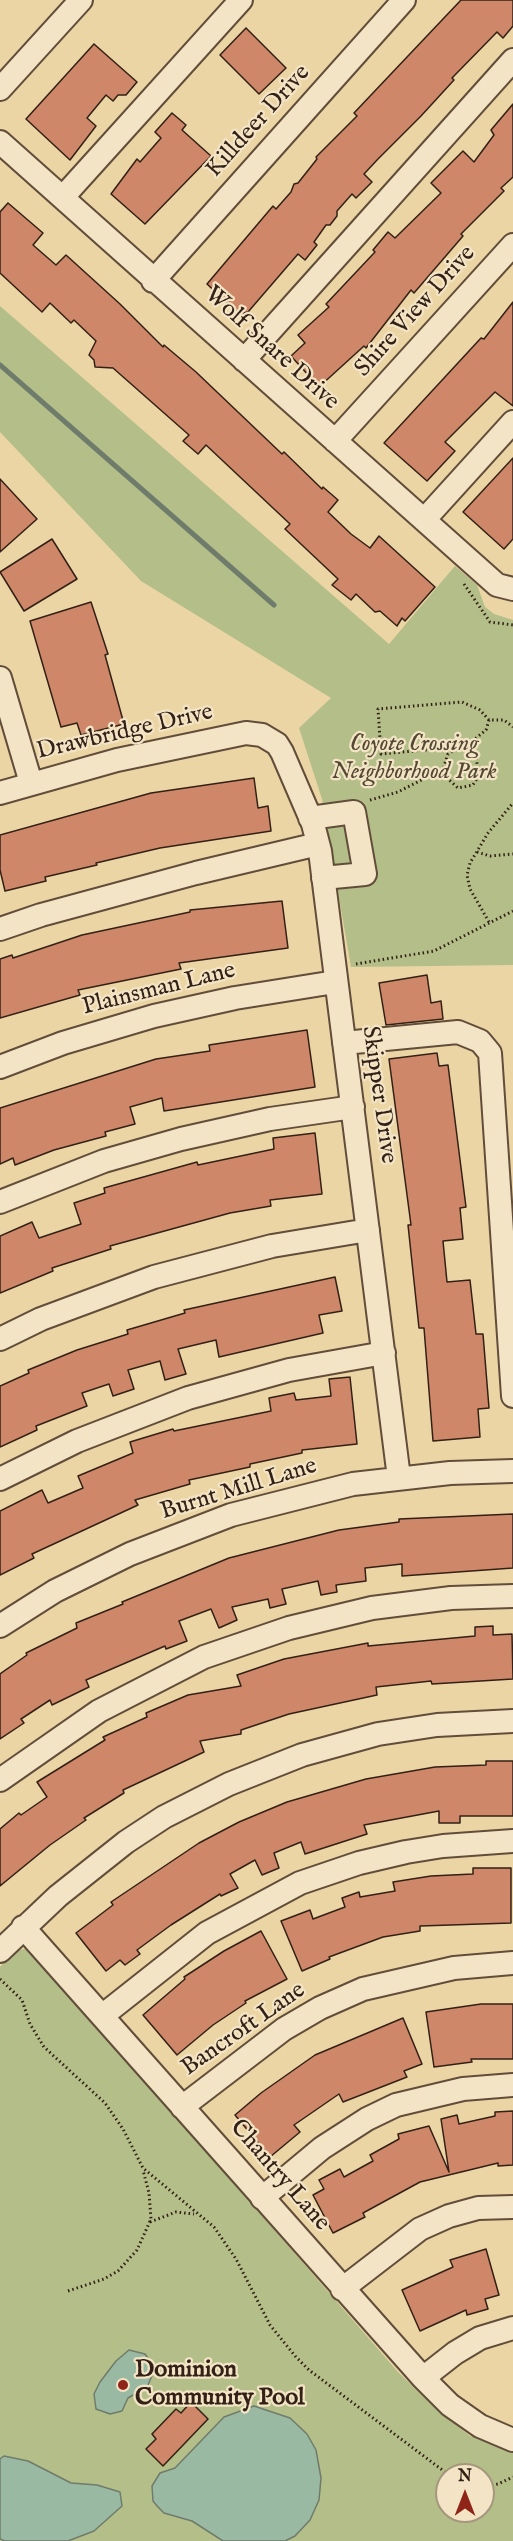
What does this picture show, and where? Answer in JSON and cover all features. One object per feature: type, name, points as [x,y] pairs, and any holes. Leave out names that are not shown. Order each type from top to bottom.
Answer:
[{"type":"street","points":[[0,89],[81,0]]},
{"type":"street","points":[[63,197],[241,0]]},
{"type":"street","name":"Killdeer Drive","points":[[153,280],[404,0]]},
{"type":"street","points":[[244,360],[513,60]]},
{"type":"street","name":"Wolf Snare Drive","points":[[0,142],[497,585],[512,589]]},
{"type":"street","name":"Shire View Drive","points":[[335,441],[513,245]]},
{"type":"street","points":[[424,520],[513,422]]},
{"type":"street","points":[[0,678],[31,783]]},
{"type":"street","name":"Drawbridge Drive","points":[[0,793],[31,783],[176,747],[246,733],[262,735]]},
{"type":"street","name":"Skipper Drive","points":[[262,735],[277,744],[282,752],[310,818],[318,844],[399,1478]]},
{"type":"street","points":[[310,818],[354,812],[365,874],[323,878]]},
{"type":"street","points":[[0,929],[41,915],[185,876],[318,844]]},
{"type":"street","name":"Plainsman Lane","points":[[0,1067],[63,1043],[154,1016],[235,998],[335,982]]},
{"type":"street","points":[[344,1043],[458,1032],[480,1041],[490,1053],[513,1396]]},
{"type":"street","points":[[0,1202],[104,1161],[181,1139],[270,1119],[352,1107]]},
{"type":"street","points":[[0,1339],[41,1319],[154,1277],[272,1246],[368,1230]]},
{"type":"street","points":[[0,1479],[77,1441],[188,1398],[289,1370],[384,1353]]},
{"type":"street","name":"Burnt Mill Lane","points":[[0,1626],[55,1591],[130,1554],[231,1515],[352,1484],[399,1478],[513,1471]]},
{"type":"street","points":[[0,1780],[57,1738],[119,1699],[204,1657],[237,1645],[289,1628],[381,1607],[451,1598],[513,1596]]},
{"type":"street","points":[[0,1951],[23,1927],[126,1842],[164,1817],[229,1784],[302,1755],[378,1734],[437,1725],[513,1721]]},
{"type":"street","points":[[102,2016],[207,1933],[300,1883],[359,1863],[406,1852],[443,1846],[513,1841]]},
{"type":"street","name":"Chantry Lane","points":[[23,1927],[423,2378],[450,2405],[480,2426],[513,2440]]},
{"type":"street","name":"Bancroft Lane","points":[[182,2107],[284,2029],[352,1994],[431,1972],[513,1964]]},
{"type":"street","points":[[262,2198],[322,2148],[367,2119],[396,2105],[463,2088],[513,2085]]},
{"type":"street","points":[[342,2289],[420,2229],[449,2216],[477,2208],[513,2207]]},
{"type":"street","points":[[423,2378],[455,2353],[480,2338],[513,2328]]},
{"type":"path","points":[[464,584],[490,622],[513,626]]},
{"type":"path","points":[[467,746],[381,754],[378,709],[462,702],[480,710],[489,720],[504,720],[513,727]]},
{"type":"path","points":[[467,746],[476,758],[479,776],[473,785],[458,788],[447,778],[443,769],[448,754],[467,746],[486,730],[489,720]]},
{"type":"path","points":[[342,814],[342,808],[398,792],[443,769]]},
{"type":"path","points":[[489,922],[470,889],[467,875],[470,864],[488,833],[513,803]]},
{"type":"path","points":[[477,852],[490,856],[513,854]]},
{"type":"path","points":[[356,964],[434,951],[513,911]]},
{"type":"path","points":[[0,1979],[18,1993],[30,2024],[44,2047],[105,2103],[123,2129],[143,2168],[149,2193],[150,2222],[137,2250],[118,2271],[104,2279],[68,2291]]},
{"type":"path","points":[[143,2168],[214,2227],[270,2325],[296,2357],[309,2370],[435,2464]]},
{"type":"path","points":[[150,2222],[176,2212],[196,2214]]},
{"type":"path","points":[[495,2485],[513,2477]]},
{"type":"green space","name":"Coyote Crossing Neighborhood Park","points":[[0,306],[389,644],[455,566],[477,585],[485,607],[494,614],[513,620],[513,965],[351,967],[322,799],[299,728],[331,698],[141,581],[0,432]]},
{"type":"green space","points":[[27,1949],[36,1956],[398,2372],[439,2412],[470,2436],[513,2449],[513,2541],[0,2541],[0,1967],[15,1950]]},
{"type":"shaded area","name":"Dominion Community Pool","points":[[129,2350],[145,2354],[152,2364],[152,2376],[147,2387],[128,2398],[122,2411],[110,2414],[96,2409],[94,2394],[100,2382],[116,2361]]},
{"type":"shaded area","points":[[254,2406],[290,2418],[307,2434],[316,2450],[321,2478],[319,2500],[310,2520],[295,2536],[285,2541],[223,2541],[192,2521],[164,2513],[153,2501],[152,2486],[160,2473],[175,2468],[224,2417]]},
{"type":"shaded area","points":[[4,2456],[28,2461],[71,2483],[97,2485],[120,2492],[122,2506],[94,2531],[68,2541],[5,2541],[0,2539],[0,2459]]},
{"type":"building","points":[[461,0],[513,0],[513,26],[503,38],[497,32],[452,78],[454,80],[421,116],[364,174],[372,182],[356,198],[352,194],[337,211],[337,216],[330,225],[326,225],[314,242],[317,245],[305,260],[298,254],[248,312],[239,314],[207,284],[273,206],[276,209],[291,192],[294,184],[298,183],[317,159],[316,157],[357,116],[354,113]]},
{"type":"building","points":[[246,28],[286,68],[259,94],[220,55]]},
{"type":"building","points":[[94,44],[137,82],[126,95],[118,95],[113,101],[106,95],[87,118],[96,126],[70,160],[26,119]]},
{"type":"building","points":[[513,104],[513,177],[501,188],[504,191],[461,234],[463,236],[414,293],[411,290],[366,348],[364,346],[319,387],[291,356],[305,343],[298,335],[329,307],[326,304],[375,252],[373,250],[388,232],[395,238],[441,193],[431,183],[463,151],[474,162],[494,135],[491,130]]},
{"type":"building","points":[[172,113],[186,125],[182,130],[211,156],[145,224],[111,194],[137,159],[140,162],[161,138],[155,132]]},
{"type":"building","points":[[8,203],[43,233],[33,245],[56,265],[66,255],[163,347],[164,345],[196,372],[282,454],[284,452],[322,489],[323,487],[338,500],[328,512],[351,534],[370,548],[379,536],[435,587],[405,621],[402,618],[397,626],[380,611],[375,612],[356,594],[351,600],[332,585],[338,579],[285,529],[290,524],[206,445],[198,454],[183,441],[189,435],[113,368],[95,367],[94,360],[89,355],[96,341],[74,320],[71,323],[50,303],[42,312],[0,273],[0,212]]},
{"type":"building","points":[[513,302],[513,406],[495,392],[445,442],[455,451],[427,481],[384,443],[481,338],[484,339]]},
{"type":"building","points":[[513,458],[513,539],[504,549],[463,512]]},
{"type":"building","points":[[0,479],[37,519],[0,552]]},
{"type":"building","points":[[52,539],[77,579],[24,611],[0,572]]},
{"type":"building","points":[[91,602],[108,654],[105,655],[124,724],[81,735],[77,723],[61,727],[30,621]]},
{"type":"building","points":[[254,778],[258,808],[268,806],[271,831],[160,848],[45,877],[46,881],[5,891],[0,870],[0,835],[151,793]]},
{"type":"building","points":[[282,901],[288,948],[179,963],[181,969],[78,990],[80,995],[0,1018],[0,959],[12,955],[13,958],[82,935],[190,912],[190,910]]},
{"type":"building","points":[[427,975],[431,1003],[441,1001],[443,1019],[386,1025],[379,983]]},
{"type":"building","points":[[307,1030],[315,1087],[164,1111],[162,1098],[130,1107],[135,1124],[105,1132],[106,1136],[54,1150],[15,1165],[13,1158],[0,1164],[0,1108],[156,1059],[210,1051],[209,1045]]},
{"type":"building","points":[[437,1053],[439,1066],[448,1065],[466,1207],[460,1208],[463,1239],[443,1241],[447,1282],[470,1280],[476,1334],[483,1334],[489,1408],[478,1409],[480,1437],[433,1441],[424,1328],[419,1328],[408,1225],[411,1225],[389,1059]]},
{"type":"building","points":[[315,1133],[322,1194],[270,1200],[271,1206],[230,1213],[110,1246],[111,1249],[52,1268],[53,1271],[0,1293],[0,1236],[32,1222],[39,1238],[81,1224],[74,1203],[105,1193],[104,1188],[197,1162],[198,1165],[274,1149],[273,1138]]},
{"type":"building","points":[[335,1277],[342,1311],[319,1315],[323,1333],[219,1357],[216,1340],[178,1349],[186,1374],[165,1380],[160,1361],[128,1370],[134,1389],[113,1396],[109,1384],[82,1393],[87,1406],[36,1426],[37,1430],[0,1447],[0,1386],[29,1373],[28,1370],[77,1350],[128,1334],[127,1330],[185,1313],[184,1310]]},
{"type":"building","points":[[350,1377],[357,1444],[302,1450],[302,1453],[250,1464],[250,1467],[189,1480],[190,1484],[135,1500],[138,1505],[32,1554],[34,1558],[0,1575],[0,1511],[42,1490],[48,1503],[83,1488],[78,1476],[133,1453],[130,1442],[173,1429],[174,1431],[271,1411],[269,1398],[294,1393],[296,1400],[331,1396],[329,1379]]},
{"type":"building","points":[[513,1514],[513,1568],[402,1576],[402,1564],[365,1568],[366,1581],[336,1585],[337,1592],[321,1595],[318,1581],[282,1589],[286,1604],[270,1608],[268,1599],[232,1607],[237,1620],[219,1628],[211,1609],[179,1621],[187,1641],[166,1649],[165,1646],[86,1680],[89,1687],[52,1705],[50,1700],[21,1719],[24,1723],[0,1739],[0,1674],[27,1655],[26,1653],[77,1628],[76,1623],[123,1604],[122,1602],[229,1558],[339,1530],[399,1522],[399,1519]]},
{"type":"building","points":[[493,1626],[493,1635],[512,1634],[513,1679],[432,1684],[431,1681],[376,1687],[377,1695],[289,1714],[241,1730],[241,1734],[200,1741],[204,1752],[123,1790],[124,1793],[84,1818],[86,1820],[50,1845],[0,1886],[0,1829],[19,1813],[21,1815],[47,1797],[37,1782],[105,1740],[103,1737],[147,1717],[146,1713],[188,1695],[241,1686],[237,1675],[284,1659],[368,1643],[368,1646],[475,1636],[475,1627]]},
{"type":"building","points":[[486,1761],[513,1761],[513,1816],[460,1816],[460,1823],[439,1823],[439,1811],[364,1825],[367,1834],[305,1854],[301,1842],[274,1853],[279,1868],[262,1875],[255,1860],[230,1874],[238,1888],[221,1896],[220,1894],[171,1925],[137,1950],[140,1954],[125,1965],[120,1960],[106,1971],[76,1933],[113,1905],[111,1902],[199,1843],[239,1822],[287,1802],[366,1779],[435,1767],[486,1765]]},
{"type":"building","points":[[473,1868],[511,1868],[511,1923],[420,1926],[420,1931],[383,1937],[329,1957],[330,1959],[302,1971],[281,1921],[310,1910],[313,1919],[345,1907],[342,1898],[359,1892],[360,1897],[395,1891],[393,1882],[431,1876],[473,1874]]},
{"type":"building","points":[[261,1931],[287,1979],[245,2001],[246,2003],[213,2025],[177,2055],[143,2015],[185,1979],[184,1977],[224,1951]]},
{"type":"building","points":[[481,2004],[513,2004],[513,2059],[471,2059],[472,2062],[434,2067],[426,2012]]},
{"type":"building","points":[[403,2018],[422,2064],[404,2071],[407,2077],[343,2102],[339,2094],[294,2125],[300,2132],[270,2157],[235,2115],[261,2093],[315,2055]]},
{"type":"building","points":[[513,2111],[513,2165],[498,2166],[498,2163],[420,2182],[363,2213],[365,2217],[333,2233],[313,2195],[324,2189],[319,2180],[340,2169],[344,2177],[373,2161],[370,2155],[399,2139],[398,2134],[429,2126],[449,2172],[441,2119],[457,2115],[459,2124],[495,2116],[495,2112]]},
{"type":"building","points":[[486,2249],[499,2295],[485,2299],[488,2309],[467,2315],[466,2310],[420,2331],[402,2290],[453,2267],[450,2260]]},
{"type":"building","points":[[191,2402],[208,2419],[163,2466],[146,2449],[156,2439],[152,2434],[176,2409],[181,2413]]},
{"type":"waterway","points":[[0,365],[274,605]]},
{"type":"place","name":"Dominion Community Pool","points":[[123,2385]]}]
